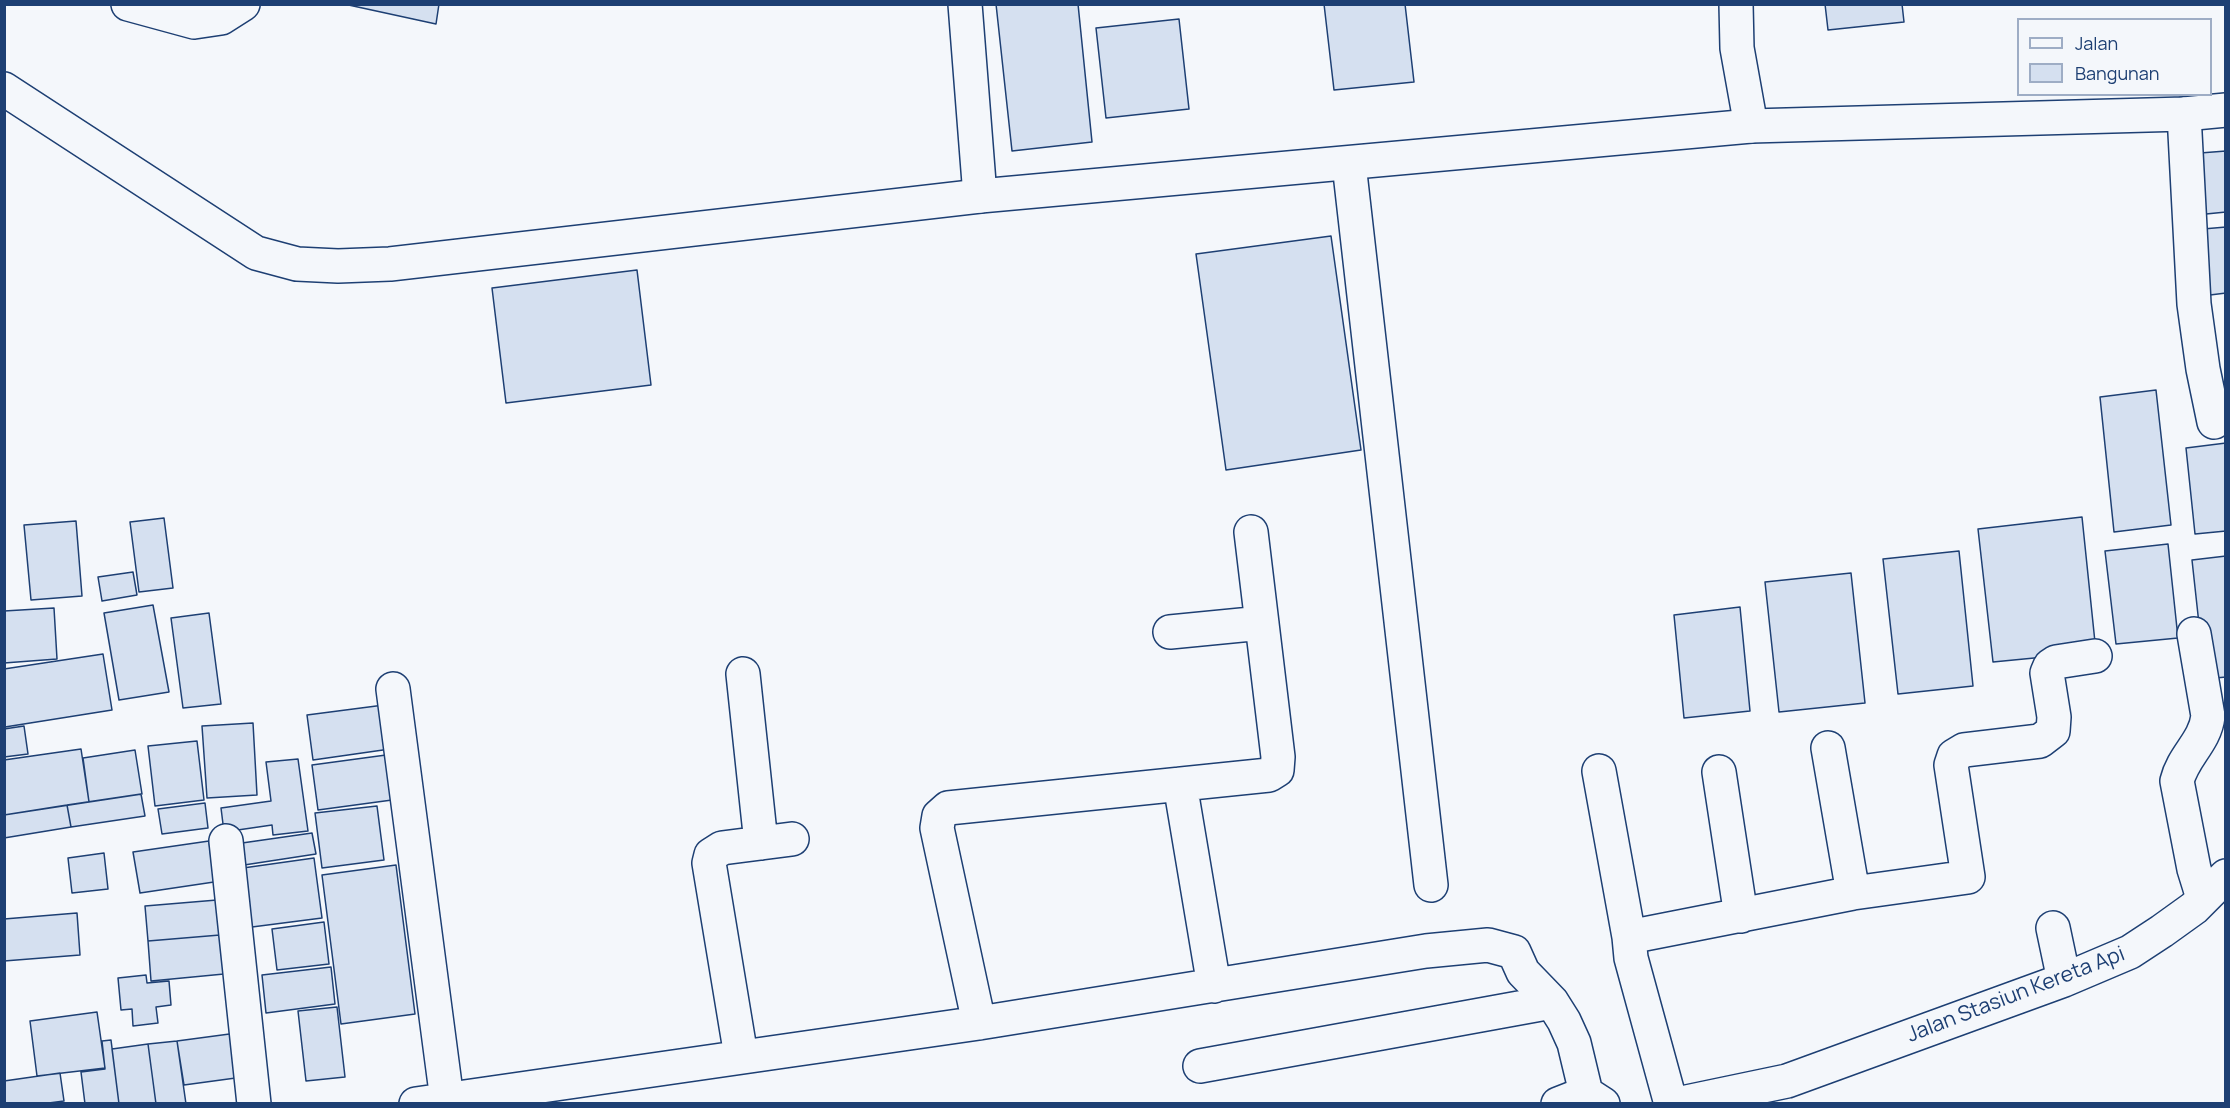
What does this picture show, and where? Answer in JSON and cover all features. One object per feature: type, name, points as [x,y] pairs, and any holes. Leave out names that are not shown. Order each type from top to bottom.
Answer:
[{"type":"street","points":[[128,4],[195,22],[221,18],[243,4]]},
{"type":"street","points":[[965,4],[980,196]]},
{"type":"street","points":[[1736,4],[1737,48],[1751,126]]},
{"type":"street","points":[[4,89],[256,253],[297,264],[338,266],[390,264],[980,196],[1751,126],[2184,114],[2226,110]]},
{"type":"street","points":[[2184,114],[2194,304],[2203,369],[2214,422]]},
{"type":"street","points":[[1349,164],[1431,885]]},
{"type":"street","points":[[979,1023],[938,828],[939,816],[948,808],[1269,775],[1277,770],[1278,757],[1251,532]]},
{"type":"street","points":[[1170,632],[1262,623]]},
{"type":"street","points":[[2194,634],[2208,716],[2206,728],[2180,769],[2178,781],[2194,869],[2214,887]]},
{"type":"street","points":[[1629,937],[1853,893],[1968,877],[1951,765],[1954,756],[1964,750],[2040,741],[2053,731],[2054,717],[2047,673],[2050,666],[2056,662],[2095,656]]},
{"type":"street","points":[[741,1056],[709,863],[711,855],[722,848],[777,841],[743,674]]},
{"type":"street","points":[[393,689],[431,1102],[979,1023],[1426,951],[1488,945],[1514,952],[1523,972],[1552,1002],[1574,1043],[1582,1100]]},
{"type":"street","points":[[1828,748],[1853,893]]},
{"type":"street","points":[[1599,771],[1631,958],[1671,1104]]},
{"type":"street","points":[[1719,772],[1741,916]]},
{"type":"street","points":[[1180,784],[1214,986]]},
{"type":"street","points":[[226,841],[254,1104]]},
{"type":"street","name":"Jalan Stasiun Kereta Api","points":[[1677,1104],[1789,1092],[2130,952],[2194,908],[2214,887]]},
{"type":"street","points":[[2054,928],[2064,980]]},
{"type":"street","points":[[1200,1066],[1552,1002]]},
{"type":"building","points":[[344,4],[439,4],[436,24]]},
{"type":"building","points":[[996,4],[1078,4],[1092,142],[1012,151]]},
{"type":"building","points":[[1324,4],[1405,4],[1414,82],[1334,90]]},
{"type":"building","points":[[1825,4],[1902,4],[1904,22],[1828,30]]},
{"type":"building","points":[[1179,19],[1189,109],[1106,118],[1096,28]]},
{"type":"building","points":[[2226,151],[2226,212],[2206,214],[2200,153]]},
{"type":"building","points":[[2226,227],[2226,293],[2210,295],[2203,229]]},
{"type":"building","points":[[1331,236],[1361,450],[1226,470],[1196,254]]},
{"type":"building","points":[[637,270],[651,385],[506,403],[492,288]]},
{"type":"building","points":[[2156,390],[2171,525],[2114,532],[2100,397]]},
{"type":"building","points":[[2226,443],[2226,531],[2195,534],[2186,448]]},
{"type":"building","points":[[2082,517],[2096,652],[1993,662],[1978,529]]},
{"type":"building","points":[[164,518],[173,588],[139,592],[130,522]]},
{"type":"building","points":[[76,521],[82,596],[31,600],[24,525]]},
{"type":"building","points":[[2168,544],[2178,638],[2116,644],[2105,551]]},
{"type":"building","points":[[1959,551],[1973,686],[1898,694],[1883,559]]},
{"type":"building","points":[[2226,556],[2226,677],[2205,679],[2192,560]]},
{"type":"building","points":[[133,572],[137,595],[102,601],[98,577]]},
{"type":"building","points":[[1851,573],[1865,703],[1779,712],[1765,582]]},
{"type":"building","points":[[153,605],[169,692],[119,700],[104,613]]},
{"type":"building","points":[[1740,607],[1750,711],[1684,718],[1674,615]]},
{"type":"building","points":[[54,608],[57,659],[4,663],[4,611]]},
{"type":"building","points":[[209,613],[221,704],[183,708],[171,618]]},
{"type":"building","points":[[103,654],[112,710],[5,727],[4,669]]},
{"type":"building","points":[[384,705],[390,749],[313,760],[307,715]]},
{"type":"building","points":[[253,723],[257,795],[207,798],[202,726]]},
{"type":"building","points":[[24,726],[28,754],[4,757],[4,729]]},
{"type":"building","points":[[197,741],[204,800],[155,806],[148,746]]},
{"type":"building","points":[[81,749],[89,802],[4,815],[4,760]]},
{"type":"building","points":[[135,750],[142,794],[89,802],[83,758]]},
{"type":"building","points":[[386,755],[392,800],[318,810],[312,765]]},
{"type":"building","points":[[298,759],[308,831],[273,835],[272,825],[224,832],[221,808],[271,801],[266,762]]},
{"type":"building","points":[[141,794],[145,816],[71,827],[67,805]]},
{"type":"building","points":[[205,803],[208,828],[162,834],[158,809]]},
{"type":"building","points":[[67,805],[71,827],[4,838],[4,815]]},
{"type":"building","points":[[377,806],[384,860],[322,868],[315,813]]},
{"type":"building","points":[[312,833],[316,854],[231,867],[228,845]]},
{"type":"building","points":[[209,841],[214,882],[140,893],[133,852]]},
{"type":"building","points":[[104,853],[108,889],[72,893],[68,858]]},
{"type":"building","points":[[314,858],[322,918],[252,927],[243,868]]},
{"type":"building","points":[[396,865],[415,1014],[341,1024],[322,875]]},
{"type":"building","points":[[217,900],[220,935],[148,941],[145,906]]},
{"type":"building","points":[[77,913],[80,955],[4,961],[4,919]]},
{"type":"building","points":[[324,922],[329,964],[277,970],[272,929]]},
{"type":"building","points":[[220,935],[224,974],[151,981],[148,941]]},
{"type":"building","points":[[331,967],[335,1004],[266,1013],[262,975]]},
{"type":"building","points":[[146,975],[147,983],[169,981],[171,1005],[156,1007],[158,1023],[133,1026],[132,1009],[121,1010],[118,978]]},
{"type":"building","points":[[337,1007],[345,1077],[306,1081],[298,1011]]},
{"type":"building","points":[[97,1012],[105,1068],[37,1076],[30,1021]]},
{"type":"building","points":[[237,1033],[243,1077],[184,1085],[177,1041]]},
{"type":"building","points":[[111,1040],[119,1104],[85,1104],[81,1072],[105,1069],[102,1041]]},
{"type":"building","points":[[177,1041],[186,1104],[156,1104],[148,1044]]},
{"type":"building","points":[[148,1044],[156,1104],[119,1104],[112,1049]]},
{"type":"building","points":[[60,1073],[64,1101],[41,1104],[4,1104],[4,1081]]}]
